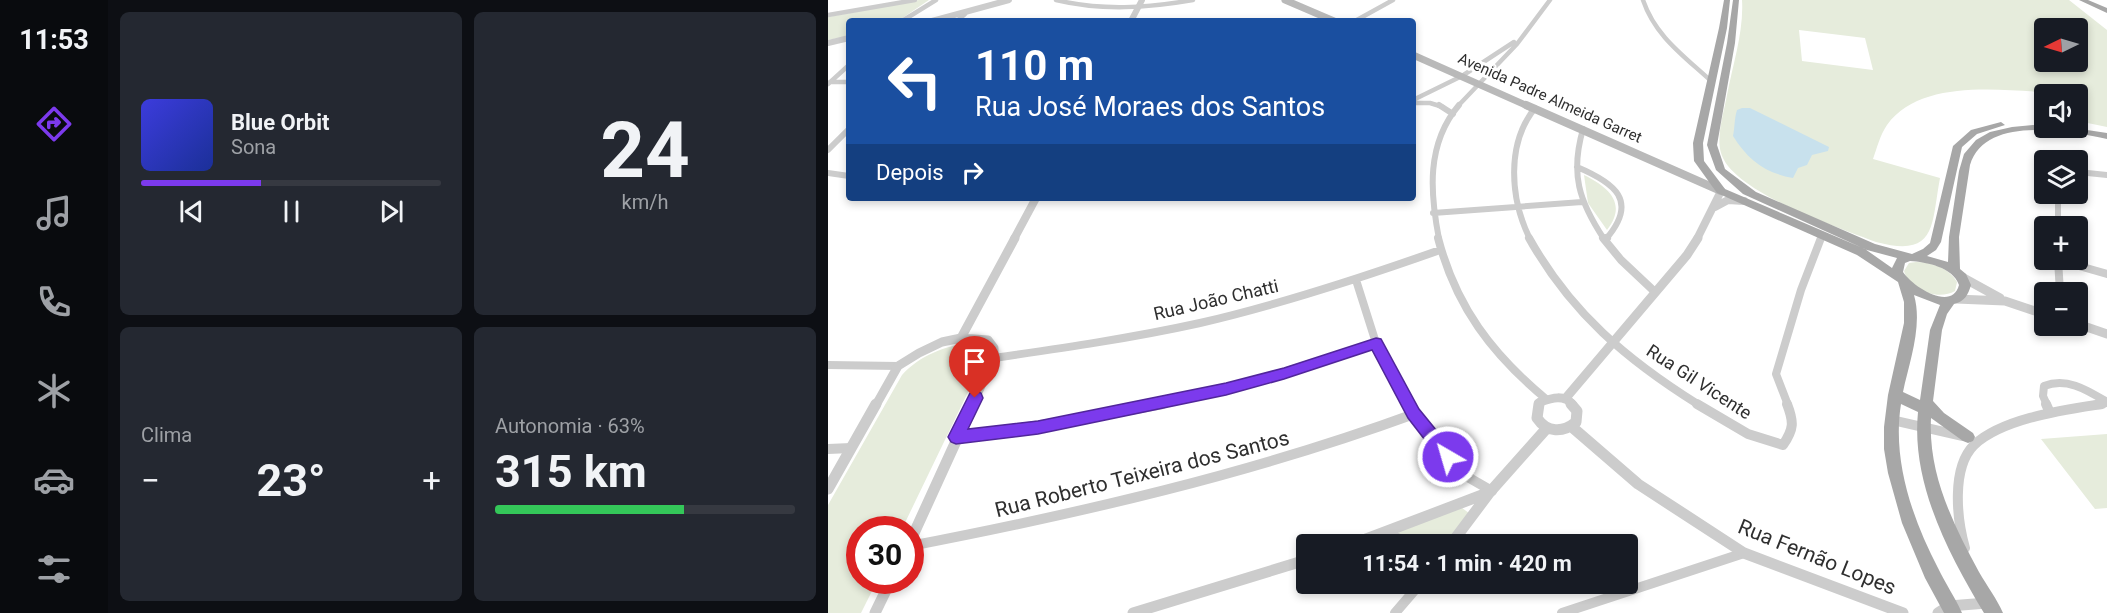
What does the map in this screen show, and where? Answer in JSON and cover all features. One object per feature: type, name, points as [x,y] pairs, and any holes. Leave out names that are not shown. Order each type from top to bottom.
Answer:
[{"type":"main road","points":[[1285,0],[1327,18]]},
{"type":"main road","points":[[1721,191],[1702,168],[1697,155],[1727,0]]},
{"type":"main road","points":[[1736,0],[1732,38],[1712,145],[1721,170],[1749,198]]},
{"type":"main road","points":[[2082,0],[2107,11]]},
{"type":"main road","points":[[2097,0],[2107,4]]},
{"type":"main road","name":"Avenida Padre Almeida Garret","points":[[1416,56],[1674,169]]},
{"type":"main road","points":[[1947,611],[1927,566],[1902,493],[1891,442],[1895,395],[1911,306],[1897,266],[1911,257],[1924,254],[1936,242],[1951,167],[1962,141],[1974,132],[1994,126],[2034,123]]},
{"type":"main road","points":[[2088,127],[2107,130]]},
{"type":"main road","points":[[1990,608],[1935,495],[1925,456],[1926,406],[1936,328],[1941,312],[1953,299],[1965,291],[1965,285],[1957,273],[1952,247],[1966,162],[1974,146],[1990,136],[2020,129],[2067,129],[2107,136]]},
{"type":"main road","points":[[1689,174],[1698,173],[1702,168]]},
{"type":"main road","points":[[1674,169],[1721,191],[1749,198],[1871,247],[1934,260],[1957,273]]},
{"type":"main road","points":[[1674,169],[1712,180],[1871,257],[1922,295],[1953,299]]},
{"type":"main road","points":[[1895,395],[1926,406],[1975,439]]},
{"type":"street","points":[[828,15],[915,0]]},
{"type":"street","points":[[908,18],[936,0]]},
{"type":"street","points":[[946,18],[1010,0]]},
{"type":"street","points":[[1056,0],[1086,6],[1138,8],[1193,0]]},
{"type":"street","points":[[1133,18],[1142,0]]},
{"type":"street","points":[[1361,18],[1394,0]]},
{"type":"street","points":[[1546,399],[1512,370],[1490,345],[1454,285],[1440,250],[1433,213],[1432,175],[1437,147],[1452,110],[1495,68],[1550,0]]},
{"type":"street","points":[[1643,0],[1649,21],[1657,32],[1711,81]]},
{"type":"street","points":[[960,18],[965,14]]},
{"type":"street","points":[[1416,100],[1425,98],[1462,76],[1520,38]]},
{"type":"street","points":[[828,42],[846,39]]},
{"type":"street","points":[[1492,56],[1502,59]]},
{"type":"street","points":[[1480,64],[1489,63],[1495,68]]},
{"type":"street","points":[[1695,66],[1715,66]]},
{"type":"street","points":[[829,83],[846,67]]},
{"type":"street","points":[[829,83],[846,82]]},
{"type":"street","points":[[1425,98],[1452,110]]},
{"type":"street","name":"Rua Gil Vicente","points":[[1535,108],[1524,120],[1517,140],[1513,175],[1523,226],[1561,290],[1614,342],[1653,375],[1739,430],[1762,441],[1784,445],[1792,432],[1794,421],[1776,374],[1801,290],[1822,235]]},
{"type":"street","points":[[1583,129],[1578,147],[1577,167],[1582,202],[1621,261],[1655,292]]},
{"type":"street","points":[[828,150],[846,132]]},
{"type":"street","points":[[1577,167],[1605,179],[1613,187],[1624,206],[1623,217],[1617,228],[1605,240]]},
{"type":"street","points":[[828,172],[846,175]]},
{"type":"street","points":[[2088,173],[2107,175]]},
{"type":"street","points":[[1565,399],[1687,255],[1715,207],[1721,191]]},
{"type":"street","points":[[1715,207],[1728,200],[1749,198]]},
{"type":"street","points":[[961,338],[1034,201]]},
{"type":"street","points":[[1433,213],[1582,202]]},
{"type":"street","name":"Rua João Chatti","points":[[994,358],[1097,343],[1200,323],[1356,280],[1440,250]]},
{"type":"street","points":[[2088,269],[2107,274]]},
{"type":"street","points":[[1957,273],[2005,301],[2034,311]]},
{"type":"street","points":[[1356,280],[1376,343],[1414,414],[1460,472],[1491,492]]},
{"type":"street","points":[[1953,299],[2005,301]]},
{"type":"street","points":[[2088,327],[2107,334]]},
{"type":"street","points":[[828,489],[898,366],[942,342],[961,338],[988,340],[994,348],[994,358],[956,437],[922,516]]},
{"type":"street","points":[[956,437],[1038,428],[1226,389],[1284,374],[1376,343]]},
{"type":"street","points":[[828,365],[898,366]]},
{"type":"street","points":[[2050,413],[2043,396],[2044,386],[2052,382],[2066,382],[2086,390],[2107,403]]},
{"type":"street","points":[[1556,397],[1565,399],[1577,411],[1576,422],[1572,427],[1561,431],[1547,428],[1538,420],[1536,410],[1540,402],[1556,397]]},
{"type":"street","points":[[1892,420],[1975,439],[2050,413],[2107,403]]},
{"type":"street","name":"Rua Roberto Teixeira dos Santos","points":[[924,541],[1139,498],[1209,480],[1348,439],[1414,414]]},
{"type":"street","name":"Rua Fernão Lopes","points":[[1572,427],[1638,484],[1744,553],[1903,613]]},
{"type":"street","points":[[1460,534],[1491,492],[1547,428]]},
{"type":"street","points":[[1974,578],[1963,542],[1956,499],[1966,457],[1975,439]]},
{"type":"street","points":[[828,449],[851,448]]},
{"type":"street","points":[[1384,534],[1491,492]]},
{"type":"street","points":[[1562,613],[1744,553]]},
{"type":"street","points":[[1133,613],[1296,563]]},
{"type":"street","points":[[875,613],[884,594]]},
{"type":"street","points":[[1395,613],[1411,594]]},
{"type":"street","points":[[1947,611],[1990,608]]},
{"type":"green space","points":[[929,0],[902,18],[846,18],[846,37],[828,40],[828,17]]},
{"type":"green space","points":[[1742,0],[2069,0],[2107,30],[2107,127],[2088,123],[2088,84],[2034,84],[2034,92],[1976,90],[1950,92],[1925,98],[1904,108],[1887,125],[1873,159],[1940,178],[1935,210],[1928,234],[1921,241],[1910,246],[1876,242],[1814,218],[1765,195],[1729,167],[1721,153],[1720,132],[1741,24]],"holes":[[[1799,30],[1865,38],[1873,70],[1802,61]]]},
{"type":"green space","points":[[1584,175],[1601,185],[1615,204],[1616,212],[1607,230],[1588,203]]},
{"type":"green space","points":[[1909,263],[1928,263],[1945,270],[1957,282],[1955,291],[1941,295],[1933,294],[1912,284],[1904,271]]},
{"type":"green space","points":[[971,343],[981,349],[984,359],[908,516],[846,516],[846,594],[870,594],[861,613],[828,613],[828,505],[902,375],[916,362],[952,346]]},
{"type":"green space","points":[[2107,434],[2107,508],[2095,509],[2041,439]]},
{"type":"green space","points":[[1458,505],[1473,516],[1458,534],[1385,534]]},
{"type":"water","points":[[1750,108],[1829,147],[1828,151],[1812,155],[1807,165],[1798,168],[1793,178],[1766,169],[1751,159],[1733,136],[1737,110]]},
{"type":"route","points":[[975,398],[956,437],[1038,428],[1226,389],[1284,374],[1376,343],[1414,414],[1448,457]]}]
